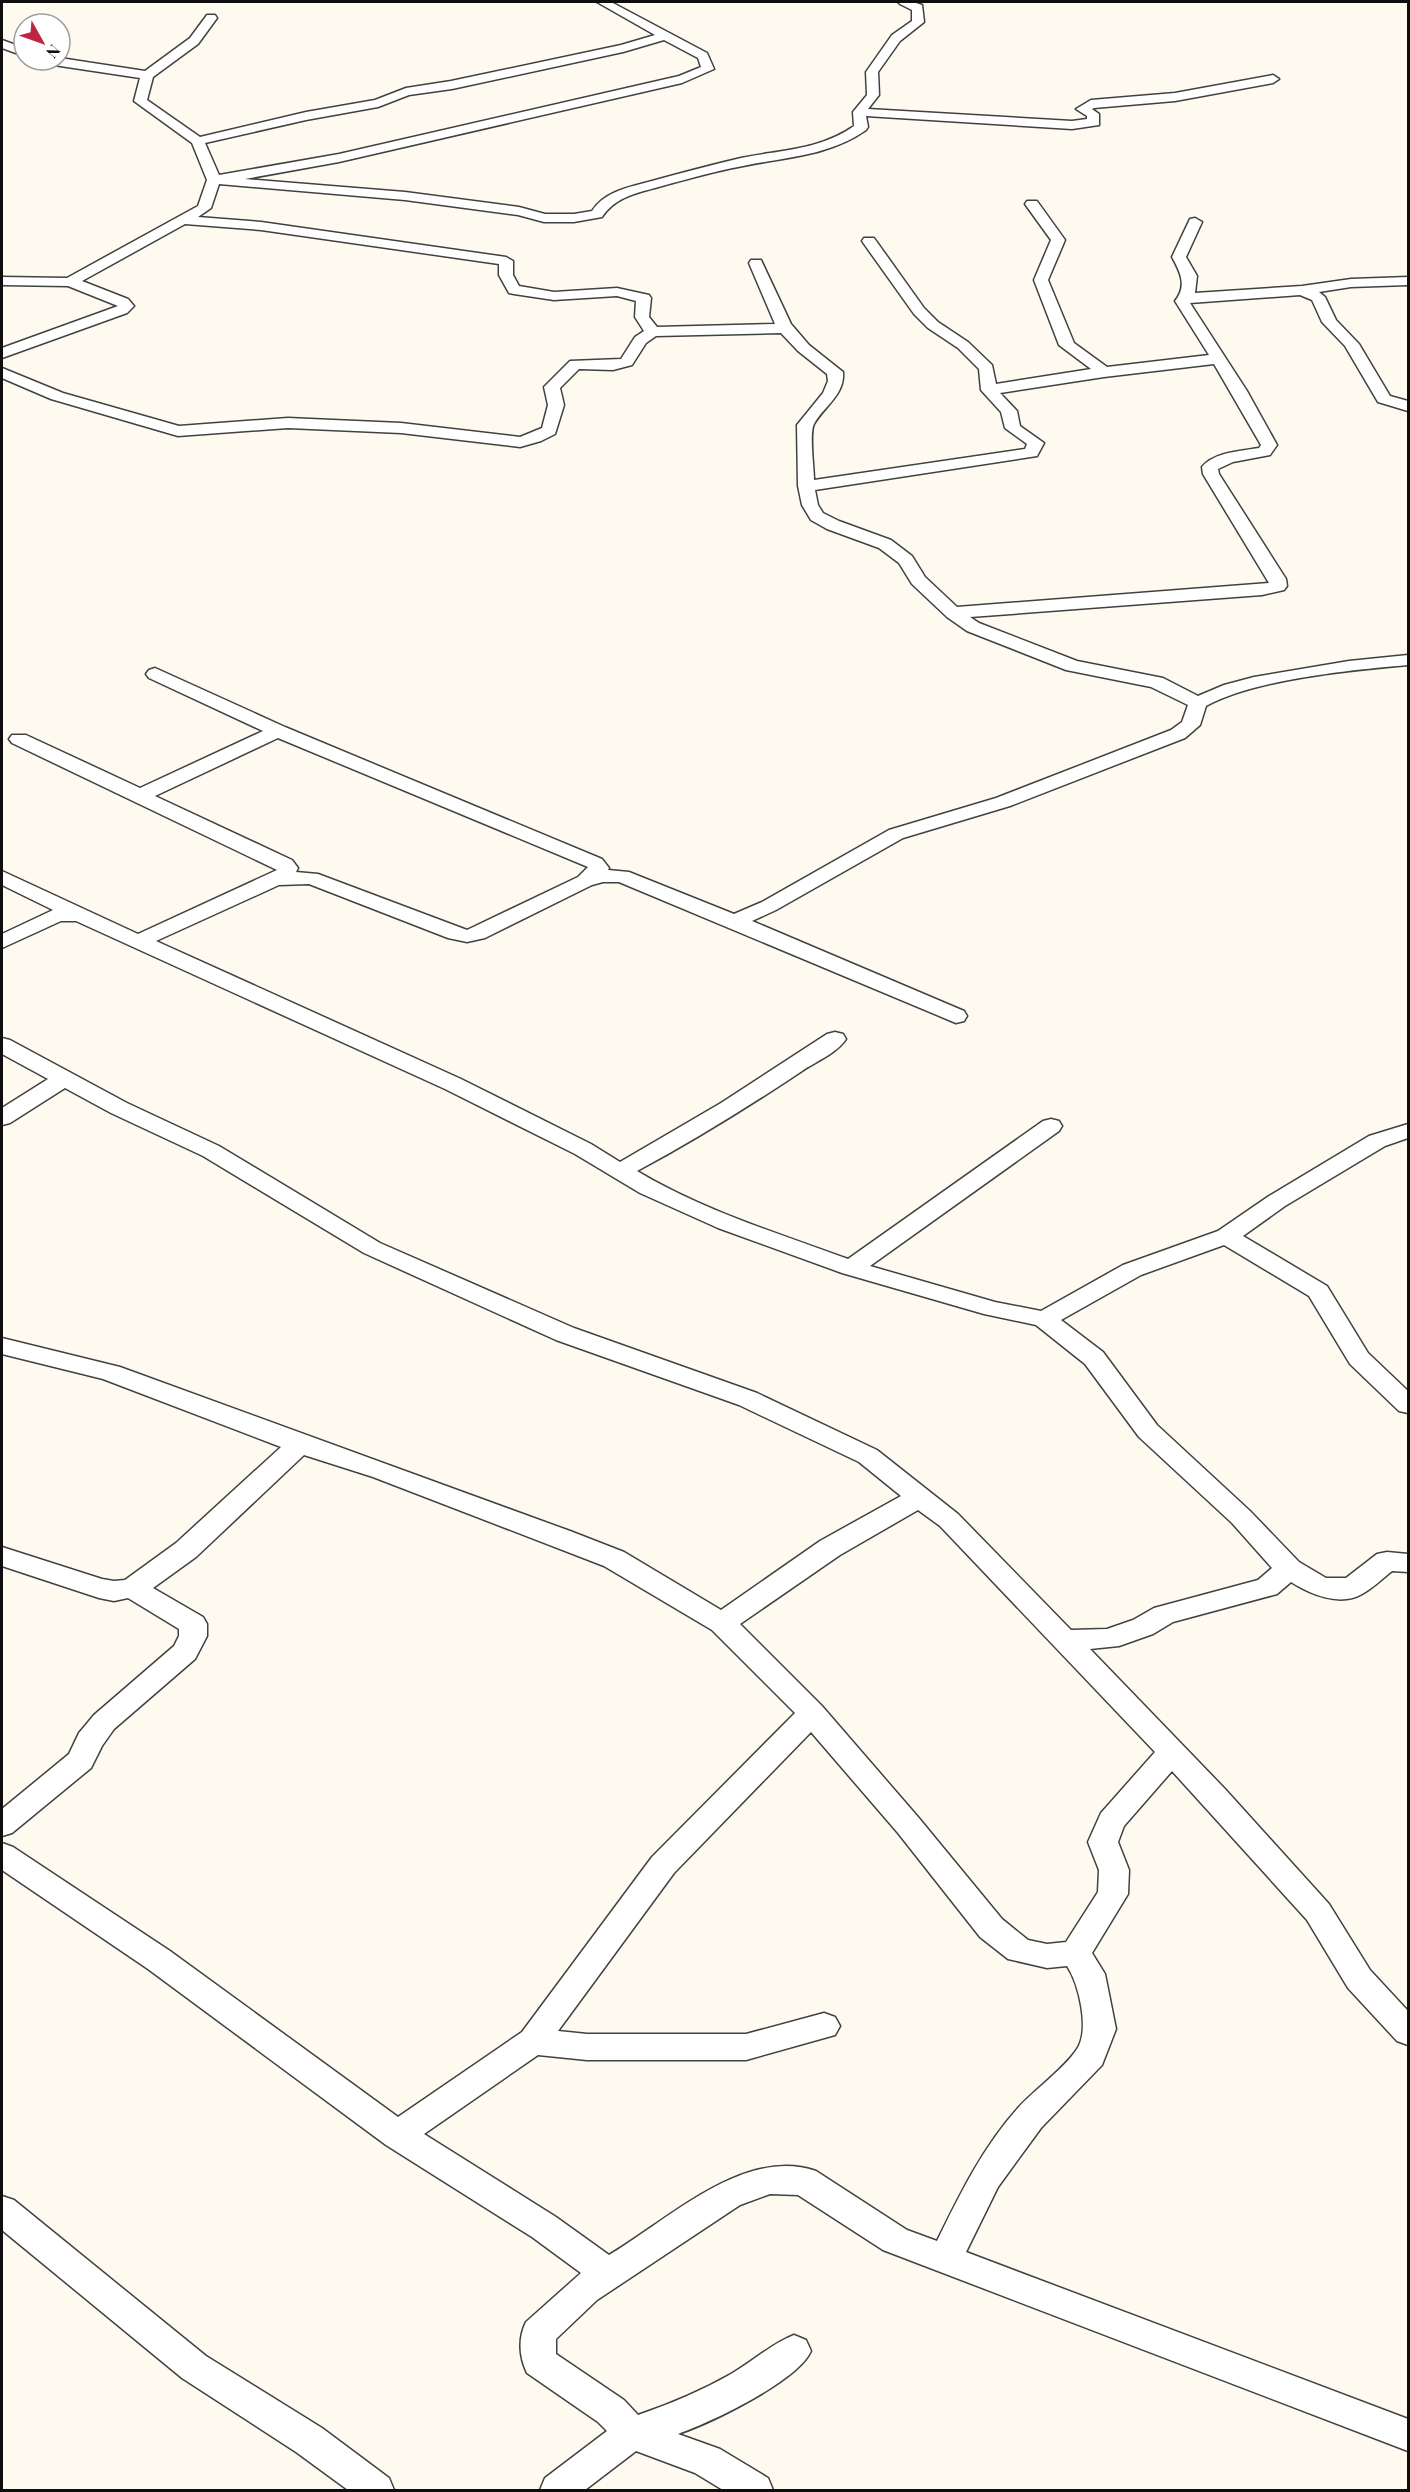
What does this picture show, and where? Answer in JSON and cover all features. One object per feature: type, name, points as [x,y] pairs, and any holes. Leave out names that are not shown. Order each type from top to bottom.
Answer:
[{"type":"street","points":[[214,180],[339,158],[682,79],[708,69],[703,56],[603,2]]},
{"type":"street","points":[[214,180],[405,196],[519,211],[544,218],[574,218],[597,214],[603,203],[621,194],[741,162],[818,148],[851,136],[861,128],[859,112],[873,95],[872,72],[896,38],[918,22],[918,8],[904,2]]},
{"type":"street","points":[[70,282],[204,208],[214,180],[198,141],[140,101],[147,75],[194,41],[211,18]]},
{"type":"street","points":[[198,141],[306,116],[378,103],[406,92],[452,86],[476,78],[623,48],[665,36]]},
{"type":"street","points":[[72,64],[147,75]]},
{"type":"street","points":[[859,112],[1072,125],[1095,122],[1093,114],[1082,109],[1091,104],[1175,97],[1273,79]]},
{"type":"street","points":[[1032,204],[1058,240],[1041,280],[1067,345],[1104,372]]},
{"type":"street","points":[[184,220],[261,226],[506,261],[506,275],[514,290],[554,296],[617,292],[644,298],[642,317],[653,332]]},
{"type":"street","points":[[1187,298],[1190,276],[1179,257],[1195,222]]},
{"type":"street","points":[[806,486],[1031,453],[1036,443],[1013,428],[1009,411],[989,390],[987,368],[963,345],[933,325],[919,312],[869,242]]},
{"type":"street","points":[[756,263],[777,318],[784,328],[814,358],[835,372],[836,381],[830,394],[806,425],[806,486],[810,505],[818,516],[834,525],[885,544],[906,560],[918,580],[953,613],[973,627],[1072,666],[1156,682],[1198,703]]},
{"type":"street","points":[[2,281],[70,282],[123,302],[127,306],[122,310],[2,353]]},
{"type":"street","points":[[953,613],[1110,603],[1262,590],[1278,586],[1277,579],[1211,474],[1210,467],[1215,463],[1264,452],[1269,445],[1252,409],[1217,359],[1182,300],[1302,290],[1351,283],[1408,281]]},
{"type":"street","points":[[1302,290],[1318,297],[1329,322],[1351,344],[1384,399],[1408,406]]},
{"type":"street","points":[[2,373],[57,396],[178,431],[288,423],[401,428],[520,442],[536,438],[549,431],[556,405],[552,387],[576,364],[613,365],[627,362],[640,340],[653,332],[784,328]]},
{"type":"street","points":[[989,390],[1104,372],[1217,359]]},
{"type":"street","points":[[734,921],[769,906],[896,834],[1003,802],[1178,734],[1191,725],[1198,703],[1209,696],[1248,684],[1365,663],[1408,660]]},
{"type":"street","points":[[155,674],[278,731],[595,863],[599,868],[598,872],[585,881],[478,934],[466,936],[455,934],[311,878],[276,879]]},
{"type":"street","points":[[139,796],[278,731]]},
{"type":"street","points":[[19,739],[285,864],[288,868],[286,873],[276,879],[139,941]]},
{"type":"street","points":[[585,881],[602,876],[622,876],[956,1016]]},
{"type":"street","points":[[2,877],[79,915],[453,1084],[567,1141],[648,1188],[726,1223],[851,1268],[993,1309],[1044,1319],[1094,1358],[1148,1431],[1241,1517],[1289,1569],[1321,1588],[1352,1587],[1387,1561],[1408,1563]]},
{"type":"street","points":[[2,942],[57,915],[79,915]]},
{"type":"street","points":[[620,1171],[671,1144],[835,1039]]},
{"type":"street","points":[[2,1045],[63,1079],[211,1151],[372,1248],[564,1334],[748,1399],[868,1456],[949,1520],[1172,1752],[1318,1912],[1359,1979],[1408,2032]]},
{"type":"street","points":[[2,1118],[63,1079]]},
{"type":"street","points":[[851,1268],[1051,1126]]},
{"type":"street","points":[[1044,1319],[1132,1270],[1226,1236],[1277,1201],[1377,1141],[1408,1131]]},
{"type":"street","points":[[1226,1236],[1318,1291],[1359,1358],[1408,1405]]},
{"type":"street","points":[[2,1346],[111,1373],[614,1559],[722,1623],[812,1713],[908,1825],[991,1929],[1019,1950],[1047,1956],[1075,1953]]},
{"type":"street","points":[[2,1556],[99,1588],[114,1591],[132,1588],[186,1550],[300,1444]]},
{"type":"street","points":[[722,1623],[830,1548],[920,1497]]},
{"type":"street","points":[[1064,1640],[1109,1639],[1143,1627],[1164,1615],[1267,1587],[1289,1569]]},
{"type":"street","points":[[2,1825],[81,1760],[90,1741],[104,1722],[185,1652],[193,1636],[193,1624],[132,1588]]},
{"type":"street","points":[[398,2135],[533,2041],[663,1865],[812,1713]]},
{"type":"street","points":[[1075,1953],[1113,1894],[1114,1870],[1103,1842],[1111,1821],[1172,1752]]},
{"type":"street","points":[[2,1855],[159,1960],[398,2135],[544,2227],[608,2273]]},
{"type":"street","points":[[945,2259],[986,2177],[1029,2118],[1091,2056],[1100,2029],[1089,1974],[1075,1953]]},
{"type":"street","points":[[533,2041],[587,2047],[746,2047],[824,2026]]},
{"type":"street","points":[[754,2490],[707,2461],[632,2433],[611,2411],[539,2362],[538,2334],[585,2289],[608,2273],[644,2252],[728,2195],[770,2180],[804,2181],[895,2241],[1408,2435]]},
{"type":"street","points":[[2,2210],[194,2367],[309,2440],[376,2490]]},
{"type":"street","points":[[558,2490],[632,2433],[688,2414],[744,2385],[794,2351]]}]
